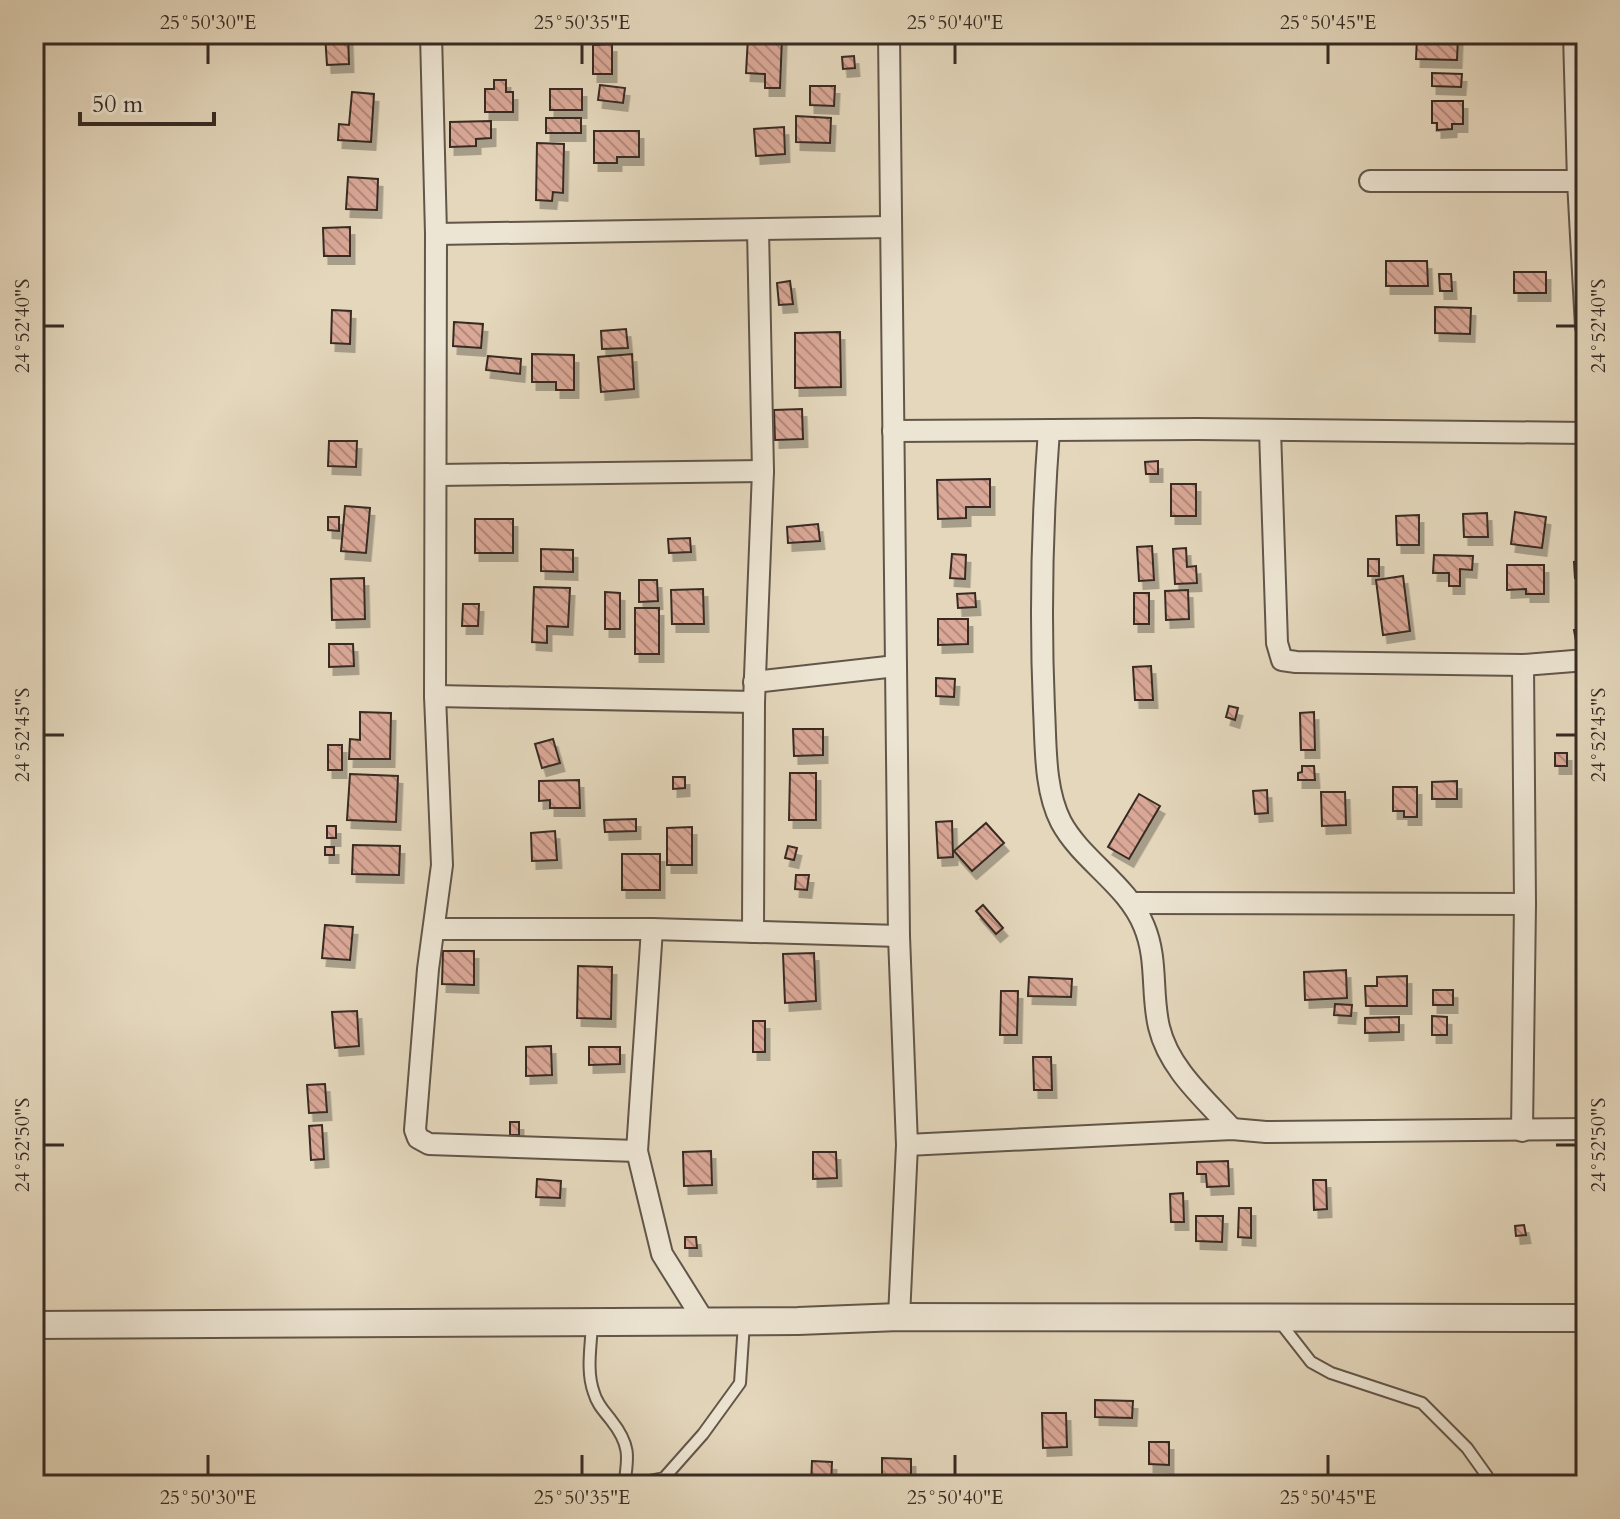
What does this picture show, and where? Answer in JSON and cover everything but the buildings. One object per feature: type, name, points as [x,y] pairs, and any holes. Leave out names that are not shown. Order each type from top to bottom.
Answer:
[{"type":"street","points":[[431,34],[436,234],[435,696],[443,846],[414,1122],[418,1138],[429,1144],[637,1151]]},
{"type":"street","points":[[889,34],[899,936],[907,1145],[899,1317]]},
{"type":"street","points":[[1574,34],[1586,327]]},
{"type":"street","points":[[1370,181],[1582,181]]},
{"type":"street","points":[[436,234],[891,227]]},
{"type":"street","points":[[753,932],[754,692],[763,471],[758,230]]},
{"type":"street","points":[[1049,430],[1042,518],[1041,621],[1050,785],[1062,823],[1132,903],[1144,926],[1151,948],[1159,1028],[1177,1069],[1232,1129]]},
{"type":"street","points":[[1270,430],[1277,643],[1282,660],[1523,665],[1586,660]]},
{"type":"street","points":[[893,431],[1586,433]]},
{"type":"street","points":[[437,475],[763,471]]},
{"type":"street","points":[[1522,1131],[1525,904],[1523,665]]},
{"type":"street","points":[[435,696],[754,692],[896,666]]},
{"type":"street","points":[[1132,903],[1525,904]]},
{"type":"street","points":[[435,929],[652,929],[899,936]]},
{"type":"street","points":[[652,929],[637,1151],[662,1254],[704,1321]]},
{"type":"street","points":[[907,1145],[1232,1129],[1266,1132],[1586,1129]]},
{"type":"street","points":[[34,1325],[744,1321],[899,1317],[1278,1320],[1586,1318]]},
{"type":"lane","points":[[1278,1320],[1311,1362],[1321,1368],[1422,1403],[1467,1448],[1487,1476],[1489,1485]]},
{"type":"lane","points":[[592,1322],[592,1391],[625,1441],[626,1485],[664,1478],[731,1396],[740,1383],[744,1321]]}]
